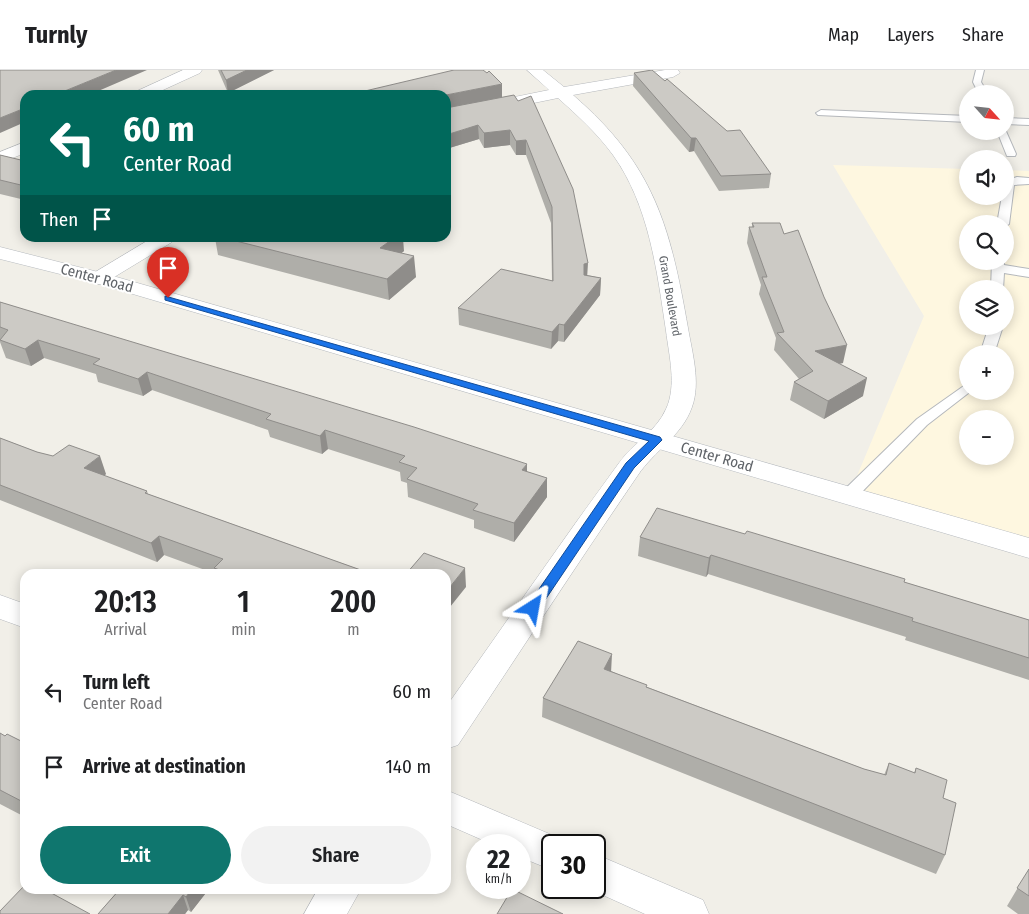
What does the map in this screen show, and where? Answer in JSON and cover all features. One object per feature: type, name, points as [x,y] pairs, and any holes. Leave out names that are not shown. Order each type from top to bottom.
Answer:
[{"type":"street","points":[[151,90],[195,70]]},
{"type":"street","name":"Grand Boulevard","points":[[451,728],[630,466],[656,440],[679,409],[682,390],[681,358],[669,277],[656,230],[637,181],[621,155],[599,129],[534,70]]},
{"type":"street","points":[[451,115],[558,92],[673,73]]},
{"type":"street","points":[[0,158],[20,149]]},
{"type":"street","points":[[99,278],[158,242]]},
{"type":"street","name":"Center Road","points":[[0,253],[99,278],[1029,548]]},
{"type":"street","points":[[0,606],[20,616]]},
{"type":"street","points":[[451,808],[541,848]]},
{"type":"street","points":[[606,877],[689,914]]},
{"type":"street","points":[[324,914],[338,894]]},
{"type":"lane","points":[[979,85],[977,82],[980,70]]},
{"type":"lane","points":[[822,113],[959,119]]},
{"type":"lane","points":[[1014,121],[1029,122]]},
{"type":"lane","points":[[1004,215],[1009,183],[1017,180],[1029,181]]},
{"type":"lane","points":[[1014,269],[1029,273]]},
{"type":"lane","points":[[849,495],[922,422],[959,394]]},
{"type":"shaded area","points":[[833,165],[959,169],[959,205],[1014,205],[1014,170],[1029,171],[1029,548],[849,495],[924,316]]},
{"type":"building","points":[[0,70],[116,70],[67,90],[20,90],[20,110],[0,118]]},
{"type":"building","points":[[221,70],[247,70],[226,80]]},
{"type":"building","points":[[454,70],[483,70],[487,73],[489,71],[502,84],[451,94],[451,90],[369,90]]},
{"type":"building","points":[[652,70],[665,81],[667,79],[727,131],[740,130],[771,174],[721,176],[696,138],[691,138],[634,73]]},
{"type":"building","points":[[514,95],[518,101],[531,96],[573,189],[588,263],[584,264],[584,275],[601,278],[564,325],[559,324],[552,332],[458,308],[501,269],[553,281],[552,207],[526,140],[516,141],[510,130],[484,133],[478,125],[451,133],[451,107]]},
{"type":"building","points":[[0,155],[20,160],[20,185],[0,180]]},
{"type":"building","points":[[752,223],[780,223],[784,234],[798,230],[824,297],[847,345],[815,351],[867,378],[828,401],[794,382],[813,371],[777,333],[784,332],[762,277],[767,277],[749,227],[754,227]]},
{"type":"building","points":[[240,242],[388,242],[380,248],[414,256],[387,279]]},
{"type":"building","points":[[0,302],[414,427],[527,464],[522,470],[547,478],[514,523],[473,510],[478,504],[407,479],[417,468],[399,462],[405,456],[325,430],[320,436],[266,419],[271,414],[147,372],[138,379],[93,364],[100,359],[38,340],[25,349],[0,340],[8,330],[0,327]]},
{"type":"building","points":[[0,438],[53,456],[69,445],[100,456],[84,468],[147,491],[145,493],[358,569],[217,569],[214,568],[223,559],[159,536],[151,543],[0,485]]},
{"type":"building","points":[[657,508],[745,534],[747,531],[905,579],[904,582],[1029,620],[1029,658],[912,621],[913,618],[711,555],[709,558],[640,537]]},
{"type":"building","points":[[424,553],[465,568],[451,586],[451,569],[410,569]]},
{"type":"building","points":[[578,641],[612,654],[604,669],[647,685],[646,687],[864,769],[886,775],[889,763],[915,773],[916,768],[947,780],[943,798],[956,803],[945,855],[543,698]]},
{"type":"building","points":[[0,733],[5,736],[7,734],[20,740],[20,800],[0,790]]},
{"type":"building","points":[[1029,869],[1029,896],[1017,888]]},
{"type":"building","points":[[20,890],[20,894],[53,894],[90,914],[0,914],[0,911]]},
{"type":"building","points":[[116,894],[188,894],[186,897],[183,895],[168,914],[98,914]]},
{"type":"building","points":[[531,898],[563,914],[497,914],[506,899]]},
{"type":"route","points":[[168,298],[656,440],[630,466],[533,608]]}]
